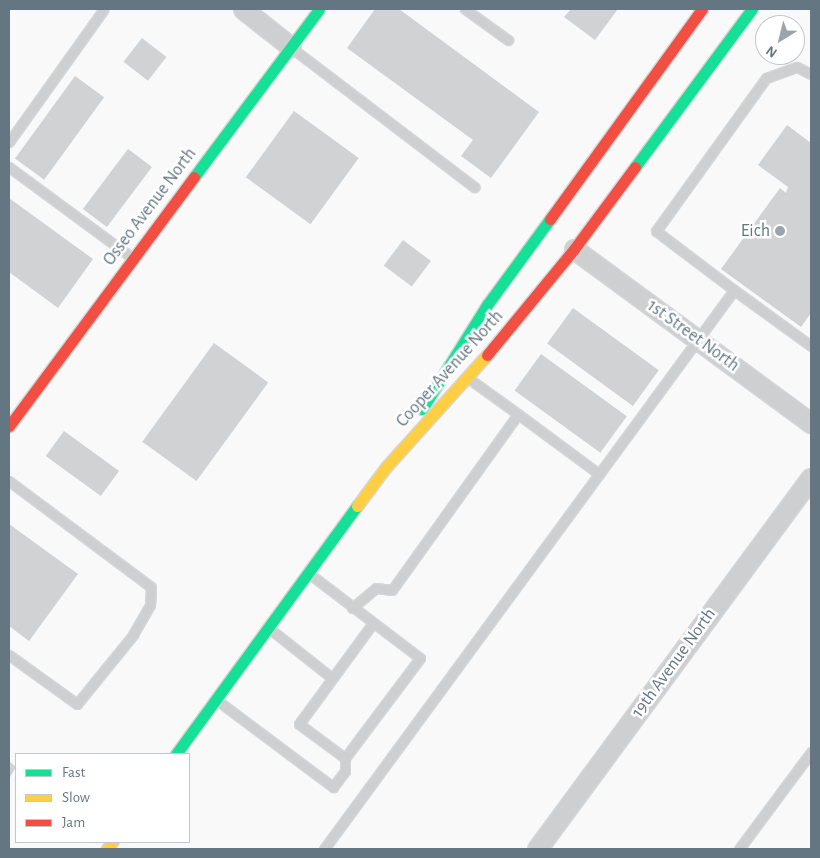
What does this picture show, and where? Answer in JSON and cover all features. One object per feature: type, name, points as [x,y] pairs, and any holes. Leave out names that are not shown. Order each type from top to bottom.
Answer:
[{"type":"main road","name":"Osseo Avenue North","points":[[9,426],[319,9]]},
{"type":"main road","points":[[386,467],[487,305],[702,9]]},
{"type":"main road","name":"Cooper Avenue North","points":[[177,753],[386,467],[467,377],[574,249],[752,9]]},
{"type":"street","points":[[243,9],[291,47]]},
{"type":"street","name":"1st Street North","points":[[574,249],[811,423]]},
{"type":"street","name":"19th Avenue North","points":[[537,849],[811,478]]},
{"type":"lane","points":[[9,142],[104,9]]},
{"type":"lane","points":[[466,9],[508,40]]},
{"type":"lane","points":[[291,47],[474,187]]},
{"type":"lane","points":[[811,74],[797,68],[766,78],[656,231],[811,346]]},
{"type":"lane","points":[[9,167],[133,259]]},
{"type":"lane","points":[[324,849],[734,290]]},
{"type":"lane","points":[[467,377],[599,474]]},
{"type":"lane","points":[[352,608],[376,588],[392,590],[518,414]]},
{"type":"lane","points":[[9,481],[151,587],[150,605],[134,635],[77,704],[9,655]]},
{"type":"lane","points":[[216,699],[333,787],[345,771],[345,758],[420,658],[309,574]]},
{"type":"lane","points":[[345,758],[299,724],[373,624]]},
{"type":"lane","points":[[268,628],[332,678]]},
{"type":"lane","points":[[739,849],[811,752]]},
{"type":"building","points":[[375,9],[399,9],[539,112],[491,178],[461,156],[473,140],[347,48]]},
{"type":"building","points":[[571,9],[618,9],[595,40],[564,17]]},
{"type":"building","points":[[142,38],[166,57],[148,81],[124,62]]},
{"type":"building","points":[[75,76],[104,97],[44,180],[15,159]]},
{"type":"building","points":[[294,111],[359,158],[311,224],[246,177]]},
{"type":"building","name":"Eich","points":[[787,125],[811,143],[811,313],[801,327],[721,269],[780,188],[786,193],[788,187],[758,165]]},
{"type":"building","points":[[128,149],[152,167],[107,227],[83,209]]},
{"type":"building","points":[[9,198],[93,259],[58,308],[9,272]]},
{"type":"building","points":[[403,240],[431,261],[412,287],[384,266]]},
{"type":"building","points":[[573,308],[659,370],[633,406],[547,344]]},
{"type":"building","points":[[214,343],[268,382],[196,481],[142,442]]},
{"type":"building","points":[[541,354],[627,416],[600,453],[515,390]]},
{"type":"building","points":[[64,431],[119,471],[101,496],[46,456]]},
{"type":"building","points":[[9,524],[78,574],[29,641],[9,626]]},
{"type":"building","points":[[9,761],[15,766],[15,769],[9,779]]},
{"type":"traffic: fast","points":[[194,177],[319,9]]},
{"type":"traffic: fast","points":[[635,167],[752,9]]},
{"type":"traffic: fast","points":[[422,409],[487,305],[550,219]]},
{"type":"traffic: fast","points":[[177,753],[357,506]]},
{"type":"traffic: slow","points":[[357,506],[386,467],[487,355]]},
{"type":"traffic: slow","points":[[107,849],[111,843]]},
{"type":"traffic: jam","points":[[550,219],[702,9]]},
{"type":"traffic: jam","points":[[487,355],[574,249],[635,167]]},
{"type":"traffic: jam","points":[[9,426],[194,177]]},
{"type":"place","name":"Eich","points":[[780,231]]}]
